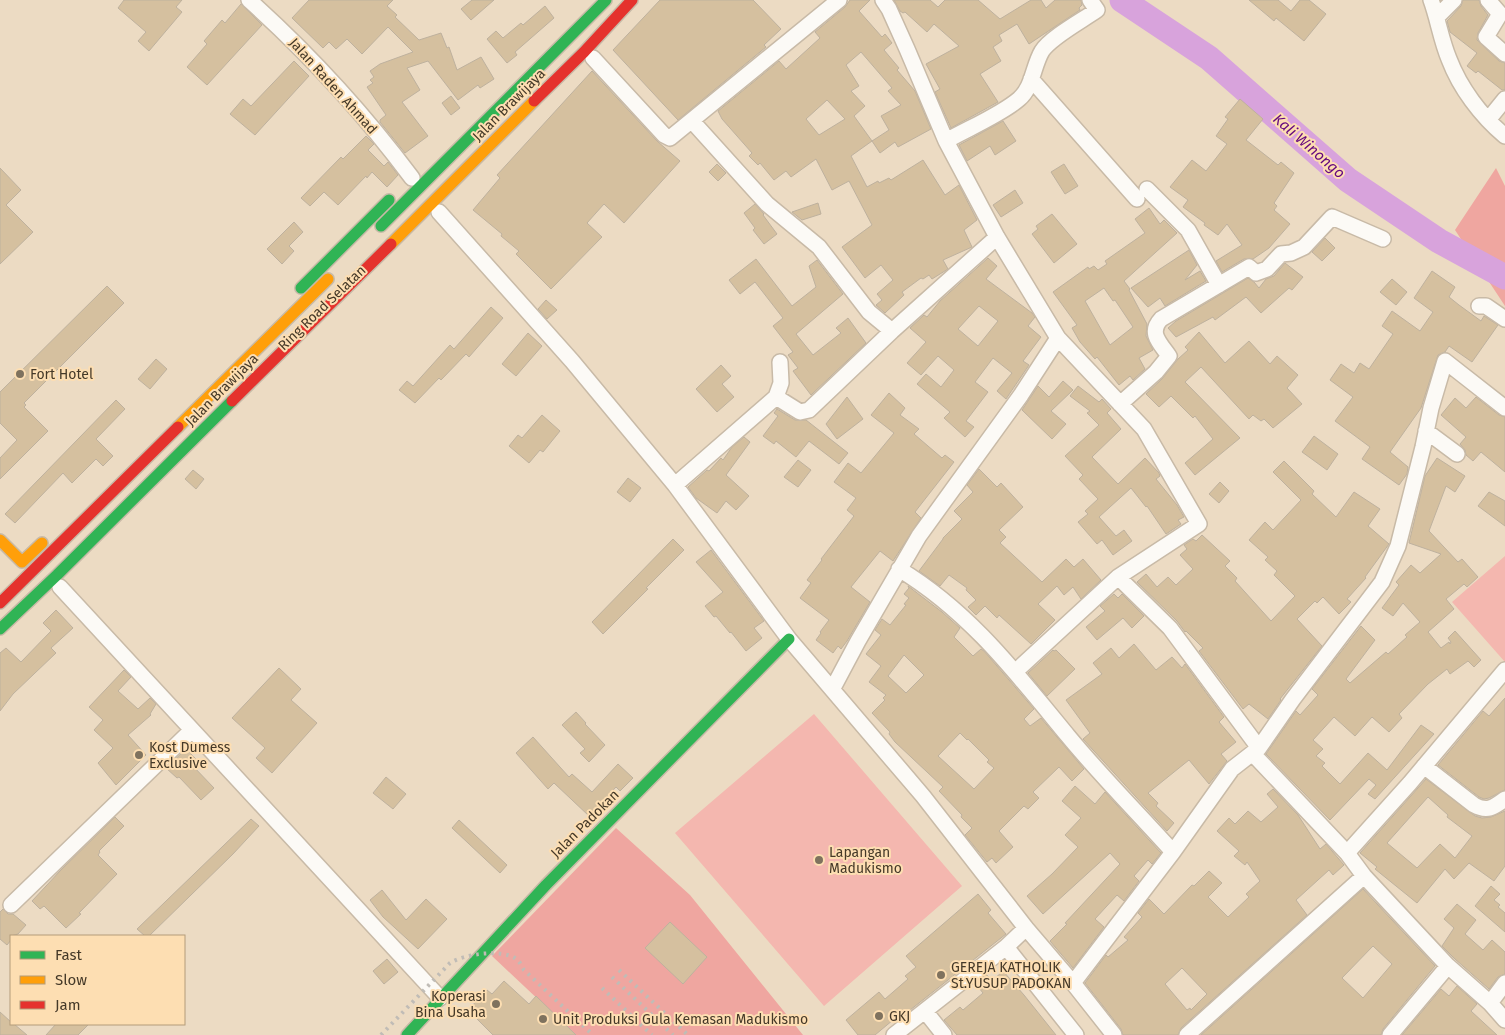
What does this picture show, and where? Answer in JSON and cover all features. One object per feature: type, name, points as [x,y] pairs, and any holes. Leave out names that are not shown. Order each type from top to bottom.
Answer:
[{"type":"main road","name":"Jalan Brawijaya","points":[[376,231],[606,0]]},
{"type":"main road","name":"Jalan Brawijaya","points":[[3,626],[57,575],[584,52],[636,3]]},
{"type":"main road","points":[[474,177],[593,58],[636,3]]},
{"type":"main road","points":[[554,36],[572,18]]},
{"type":"main road","name":"Ring Road Selatan","points":[[295,294],[408,181]]},
{"type":"main road","points":[[399,235],[409,244]]},
{"type":"main road","name":"Jalan Brawijaya","points":[[0,603],[334,273]]},
{"type":"main road","points":[[3,626],[60,587],[166,483]]},
{"type":"main road","points":[[0,540],[19,565],[50,535]]},
{"type":"main road","name":"Jalan Padokan","points":[[407,1035],[546,884],[790,639]]},
{"type":"street","name":"Jalan Raden Ahmad","points":[[249,0],[301,49],[347,100],[408,181]]},
{"type":"street","points":[[593,58],[667,137],[673,137],[838,0]]},
{"type":"street","points":[[883,0],[907,49],[946,141],[997,237],[1058,338],[1144,430],[1199,524],[1118,577],[1016,671]]},
{"type":"street","points":[[946,141],[1007,108],[1019,99],[1027,91],[1038,59],[1046,46],[1097,10],[1090,0]]},
{"type":"street","points":[[1431,0],[1448,58],[1457,77],[1488,120],[1505,136]]},
{"type":"street","points":[[1437,17],[1454,0]]},
{"type":"street","points":[[1488,0],[1500,14],[1486,37],[1505,54]]},
{"type":"street","points":[[1032,79],[1142,194],[1188,230],[1219,285]]},
{"type":"street","points":[[1488,120],[1505,99]]},
{"type":"street","points":[[692,121],[767,204],[819,247],[869,312],[892,331]]},
{"type":"street","points":[[440,212],[572,361],[675,485],[790,639],[923,796],[1026,928],[1114,1035]]},
{"type":"street","points":[[1120,404],[1156,372],[1169,356],[1154,332],[1161,319],[1248,267],[1256,274],[1267,269],[1281,254],[1291,253],[1304,247],[1332,217],[1382,239]]},
{"type":"street","points":[[776,397],[800,412],[809,410],[892,331],[997,237]]},
{"type":"street","points":[[1479,306],[1486,306],[1505,318]]},
{"type":"street","points":[[833,688],[919,536],[1020,395],[1058,338]]},
{"type":"street","points":[[1073,983],[1173,852],[1232,769],[1256,751],[1382,582],[1398,546],[1430,408],[1445,361],[1505,408]]},
{"type":"street","points":[[675,485],[776,397],[781,383],[780,362]]},
{"type":"street","points":[[1426,431],[1457,454]]},
{"type":"street","points":[[899,569],[949,604],[1016,671],[1069,737],[1173,852]]},
{"type":"street","points":[[1118,577],[1170,628],[1256,751],[1347,853],[1364,876],[1448,966],[1490,1003],[1505,1020]]},
{"type":"street","points":[[60,587],[440,998]]},
{"type":"street","points":[[1347,853],[1505,670]]},
{"type":"street","points":[[11,905],[192,730]]},
{"type":"street","points":[[1424,766],[1474,805],[1482,809],[1489,809],[1505,799]]},
{"type":"street","points":[[1187,1035],[1364,876]]},
{"type":"street","points":[[894,1035],[1006,947],[1026,928]]},
{"type":"street","points":[[1006,947],[1076,1035]]},
{"type":"street","points":[[1390,1035],[1448,966]]},
{"type":"street","points":[[1490,1003],[1505,983]]},
{"type":"street","points":[[925,1011],[944,1035]]},
{"type":"shaded area","points":[[1496,168],[1505,186],[1505,306],[1455,230]]},
{"type":"shaded area","points":[[1505,556],[1505,662],[1452,602]]},
{"type":"shaded area","name":"Lapangan Madukismo","points":[[814,714],[962,886],[824,1006],[675,833]]},
{"type":"shaded area","points":[[616,828],[690,895],[803,1035],[576,1035],[492,956]]},
{"type":"building","points":[[124,0],[182,0],[176,7],[182,12],[149,51],[138,41],[146,32],[118,8]]},
{"type":"building","points":[[309,0],[393,0],[387,6],[397,15],[395,17],[419,40],[441,33],[447,48],[449,47],[457,70],[481,57],[494,79],[480,88],[478,85],[458,100],[428,61],[407,68],[420,90],[402,102],[428,136],[405,153],[380,122],[386,115],[367,87],[373,83],[370,80],[374,77],[370,71],[380,64],[413,52],[388,27],[362,54],[347,39],[336,49],[329,42],[323,48],[292,18]]},
{"type":"building","points":[[472,0],[494,0],[471,20],[461,9]]},
{"type":"building","points":[[660,0],[753,0],[781,29],[764,45],[766,47],[678,120],[613,50]]},
{"type":"building","points":[[850,0],[870,0],[859,11],[882,37],[885,34],[892,43],[884,50],[899,68],[897,70],[915,91],[931,129],[898,147],[895,142],[880,153],[872,141],[851,156],[867,187],[878,181],[879,183],[889,178],[891,180],[923,160],[945,195],[959,185],[977,220],[964,230],[972,247],[943,260],[948,269],[932,279],[929,275],[923,279],[921,278],[902,292],[904,295],[885,313],[876,305],[882,300],[877,294],[893,280],[881,265],[865,278],[842,247],[872,225],[849,181],[832,190],[816,159],[791,177],[786,171],[774,180],[760,163],[758,165],[749,156],[752,153],[722,119],[718,111],[779,61],[786,69],[820,38],[815,32],[845,7]],"holes":[[[861,52],[892,88],[888,91],[901,105],[881,116],[889,130],[872,141],[854,116],[865,106],[851,91],[859,86],[846,65]],[[827,100],[845,119],[819,135],[806,119]]]},
{"type":"building","points":[[894,0],[930,0],[938,7],[945,0],[978,0],[1000,19],[1031,0],[1041,0],[1046,8],[1055,0],[1081,0],[1082,5],[1079,8],[1080,10],[1029,44],[1017,24],[999,35],[1002,41],[993,47],[1001,61],[980,74],[998,102],[951,128],[935,92],[940,89],[926,64],[959,46],[934,24],[927,32],[905,12],[900,11]]},
{"type":"building","points":[[1249,0],[1278,0],[1291,11],[1300,0],[1309,0],[1326,14],[1304,41],[1276,18],[1274,21]]},
{"type":"building","points":[[1463,0],[1479,0],[1488,15],[1478,33],[1477,40],[1499,61],[1505,63],[1505,90],[1502,90],[1478,71],[1476,73],[1467,66],[1477,53],[1450,32],[1447,21],[1461,6]]},
{"type":"building","points":[[241,4],[262,25],[207,85],[187,67],[207,44],[204,41],[222,20],[225,23]]},
{"type":"building","points":[[545,6],[554,18],[515,52],[517,55],[507,63],[487,39],[496,31],[503,38],[521,23],[523,25]]},
{"type":"building","points":[[294,61],[309,76],[255,135],[230,114],[243,99],[251,106]]},
{"type":"building","points":[[592,71],[657,141],[680,161],[624,223],[604,204],[587,223],[602,237],[551,289],[516,254],[519,251],[473,210],[500,178],[497,175]]},
{"type":"building","points":[[451,96],[460,108],[451,115],[442,103]]},
{"type":"building","points":[[1240,99],[1263,119],[1246,140],[1278,165],[1281,162],[1294,173],[1274,203],[1277,206],[1274,210],[1290,224],[1269,248],[1253,259],[1244,259],[1222,272],[1216,261],[1242,245],[1227,224],[1218,235],[1204,225],[1205,223],[1183,207],[1188,200],[1170,187],[1192,160],[1206,171],[1227,144],[1216,136],[1228,119],[1225,117]]},
{"type":"building","points":[[1003,121],[1016,141],[995,155],[990,146],[967,161],[959,145]]},
{"type":"building","points":[[366,136],[374,144],[368,150],[384,166],[388,162],[398,175],[387,187],[372,172],[338,205],[324,192],[310,206],[301,198],[341,157],[343,159]]},
{"type":"building","points":[[717,164],[726,173],[718,181],[709,172]]},
{"type":"building","points":[[1064,164],[1078,186],[1065,194],[1051,172]]},
{"type":"building","points":[[0,168],[21,190],[6,205],[33,232],[0,264]]},
{"type":"building","points":[[1015,190],[1023,203],[1001,217],[993,205]]},
{"type":"building","points":[[818,203],[821,214],[802,220],[792,212]]},
{"type":"building","points":[[755,204],[777,234],[764,244],[753,230],[755,228],[744,213]]},
{"type":"building","points":[[1149,208],[1160,224],[1164,220],[1177,233],[1124,281],[1130,289],[1147,324],[1146,336],[1153,350],[1139,358],[1145,369],[1133,380],[1130,376],[1119,385],[1097,357],[1095,359],[1080,342],[1072,328],[1077,325],[1053,292],[1088,267],[1089,269],[1094,266],[1098,270],[1107,264],[1105,261],[1145,233],[1135,219]],"holes":[[[1104,288],[1113,301],[1115,300],[1133,327],[1110,345],[1085,301]]]},
{"type":"building","points":[[1052,214],[1077,244],[1054,263],[1032,234],[1038,229],[1036,226]]},
{"type":"building","points":[[294,222],[303,232],[289,246],[294,251],[282,264],[267,249]]},
{"type":"building","points":[[1325,238],[1335,248],[1322,261],[1312,252]]},
{"type":"building","points":[[1189,250],[1197,265],[1185,280],[1200,271],[1206,281],[1165,306],[1160,298],[1148,307],[1131,288]]},
{"type":"building","points":[[988,258],[997,266],[986,279],[1032,313],[1035,317],[1028,326],[1041,337],[1023,361],[1029,365],[1006,399],[997,391],[1012,373],[993,358],[975,382],[988,392],[966,421],[974,427],[965,437],[944,418],[950,412],[917,384],[926,374],[941,387],[954,370],[938,356],[921,375],[907,363],[926,342],[910,328],[924,315],[927,317],[940,301]],"holes":[[[979,306],[998,321],[978,346],[958,329]]]},
{"type":"building","points":[[756,259],[792,306],[816,287],[809,266],[817,260],[843,294],[796,334],[813,355],[841,333],[836,328],[848,318],[866,343],[811,395],[793,371],[798,368],[788,355],[793,352],[773,326],[783,318],[755,282],[740,294],[729,280]]},
{"type":"building","points":[[1285,263],[1303,277],[1292,290],[1289,288],[1261,313],[1246,297],[1215,320],[1213,317],[1176,337],[1168,328],[1176,321],[1248,278],[1259,288],[1266,279],[1274,276]]},
{"type":"building","points":[[1432,271],[1455,287],[1449,297],[1481,321],[1484,316],[1498,325],[1472,362],[1449,346],[1445,352],[1438,355],[1421,408],[1390,452],[1408,467],[1407,474],[1399,485],[1362,459],[1370,447],[1335,421],[1353,397],[1330,380],[1341,364],[1354,373],[1360,363],[1369,369],[1393,334],[1382,326],[1392,311],[1420,331],[1433,312],[1414,298]]},
{"type":"building","points":[[1392,279],[1407,292],[1396,305],[1380,292]]},
{"type":"building","points":[[107,286],[124,303],[24,403],[26,405],[24,407],[48,431],[0,479],[0,458],[17,440],[0,423],[0,392]]},
{"type":"building","points":[[546,300],[557,310],[547,319],[538,309]]},
{"type":"building","points":[[491,307],[503,318],[469,357],[466,354],[415,403],[399,390],[407,381],[413,386],[450,345],[454,349]]},
{"type":"building","points":[[1199,332],[1225,363],[1249,341],[1270,364],[1277,356],[1298,375],[1287,388],[1302,404],[1273,428],[1264,419],[1261,421],[1253,415],[1249,419],[1201,367],[1185,382],[1240,438],[1195,475],[1185,463],[1213,439],[1195,416],[1193,418],[1171,396],[1159,407],[1146,394],[1188,350],[1185,347]]},
{"type":"building","points":[[528,333],[542,346],[516,376],[502,364]]},
{"type":"building","points":[[156,359],[167,369],[150,389],[138,379]]},
{"type":"building","points":[[721,365],[731,376],[722,384],[734,397],[717,412],[696,389]]},
{"type":"building","points":[[1063,381],[1073,390],[1051,411],[1066,424],[1052,439],[1022,410],[1038,386],[1049,397]]},
{"type":"building","points":[[1078,386],[1099,402],[1102,399],[1111,409],[1107,413],[1121,429],[1092,457],[1118,484],[1145,458],[1159,473],[1160,476],[1156,479],[1184,517],[1178,520],[1181,524],[1166,534],[1147,506],[1131,488],[1099,517],[1116,536],[1124,530],[1132,541],[1113,555],[1102,540],[1097,544],[1078,522],[1088,514],[1085,511],[1098,499],[1079,479],[1083,475],[1065,456],[1099,425],[1087,413],[1090,411],[1070,396]]},
{"type":"building","points":[[889,393],[905,408],[900,415],[919,429],[914,434],[942,458],[945,455],[954,462],[915,512],[921,518],[893,561],[880,551],[851,587],[870,602],[847,641],[841,649],[838,646],[833,653],[816,640],[829,620],[800,598],[811,583],[807,580],[854,516],[847,510],[856,498],[834,482],[848,463],[861,473],[894,433],[871,415]]},
{"type":"building","points":[[847,397],[863,419],[837,439],[826,424]]},
{"type":"building","points":[[1476,397],[1499,415],[1505,417],[1505,472],[1481,452],[1473,461],[1466,455],[1465,450],[1460,444],[1466,437],[1441,415],[1455,398],[1466,408]]},
{"type":"building","points":[[116,400],[125,409],[96,439],[113,456],[103,466],[96,459],[72,483],[63,473],[15,523],[5,514]]},
{"type":"building","points":[[777,409],[795,420],[806,420],[848,453],[839,464],[809,441],[796,457],[776,441],[774,444],[763,436],[778,416],[774,413]]},
{"type":"building","points":[[542,415],[560,431],[543,452],[540,450],[529,463],[509,446],[518,435],[522,438]]},
{"type":"building","points":[[1314,436],[1338,454],[1327,470],[1302,452]]},
{"type":"building","points":[[744,437],[750,442],[726,475],[749,496],[736,510],[726,501],[717,513],[696,498],[688,487],[707,470],[709,471],[721,458],[723,460],[732,447]]},
{"type":"building","points":[[1437,458],[1465,476],[1455,492],[1446,486],[1429,531],[1458,562],[1462,559],[1478,577],[1467,587],[1464,584],[1446,599],[1454,609],[1428,632],[1441,648],[1449,642],[1450,644],[1451,642],[1448,638],[1455,631],[1481,660],[1474,667],[1468,661],[1450,674],[1447,669],[1428,684],[1399,714],[1402,718],[1389,732],[1372,717],[1355,736],[1334,717],[1313,740],[1323,749],[1316,756],[1325,763],[1322,766],[1340,784],[1368,753],[1387,770],[1421,725],[1434,734],[1375,799],[1368,794],[1376,785],[1369,779],[1330,820],[1266,754],[1296,711],[1300,715],[1318,695],[1312,689],[1361,626],[1375,640],[1346,679],[1350,683],[1386,652],[1388,654],[1420,622],[1403,603],[1393,616],[1382,608],[1399,585],[1396,582],[1411,565],[1420,573],[1441,554],[1409,543],[1425,476]]},
{"type":"building","points":[[798,460],[811,470],[798,487],[784,477]]},
{"type":"building","points":[[1284,461],[1314,491],[1312,494],[1336,517],[1354,492],[1380,509],[1368,526],[1389,544],[1366,578],[1347,599],[1351,602],[1339,614],[1323,597],[1317,603],[1315,601],[1297,619],[1322,646],[1280,699],[1268,719],[1249,704],[1243,709],[1199,651],[1203,648],[1137,582],[1146,574],[1157,587],[1168,577],[1176,585],[1193,569],[1180,555],[1187,549],[1184,545],[1193,539],[1196,541],[1202,535],[1230,561],[1225,566],[1237,578],[1235,581],[1271,621],[1295,596],[1274,575],[1277,571],[1265,560],[1268,557],[1249,540],[1265,522],[1273,530],[1301,500],[1273,472]]},
{"type":"building","points":[[979,469],[997,487],[1001,483],[1023,507],[999,530],[1006,537],[1000,543],[1042,582],[1066,559],[1074,567],[1083,559],[1101,580],[1081,599],[1073,587],[1064,595],[1057,586],[1038,604],[1055,620],[1031,644],[999,615],[997,618],[985,606],[976,615],[968,607],[976,600],[966,590],[967,588],[949,575],[940,586],[919,571],[943,538],[962,519],[954,511],[973,492],[967,485]]},
{"type":"building","points":[[193,470],[204,479],[196,489],[185,479]]},
{"type":"building","points":[[628,478],[641,488],[630,502],[617,492]]},
{"type":"building","points":[[1220,482],[1229,491],[1219,503],[1209,494]]},
{"type":"building","points":[[1489,492],[1505,501],[1505,526],[1478,506]]},
{"type":"building","points":[[673,539],[684,550],[603,634],[592,622]]},
{"type":"building","points":[[711,550],[764,621],[754,628],[762,638],[746,651],[731,632],[705,606],[723,592],[696,562]]},
{"type":"building","points":[[908,586],[960,628],[954,637],[973,656],[981,649],[984,651],[1034,709],[1024,719],[1030,726],[1041,718],[1084,769],[1072,781],[1059,767],[1033,792],[1039,798],[1028,809],[1024,806],[999,831],[1013,847],[996,863],[992,858],[987,862],[965,835],[972,828],[939,791],[943,787],[895,742],[889,734],[890,732],[872,713],[885,700],[883,698],[886,695],[869,682],[881,666],[866,654],[881,635],[875,630],[882,619],[890,625],[906,605],[904,604],[909,598],[904,594],[909,588]],"holes":[[[904,655],[924,675],[906,693],[888,676]],[[960,733],[989,760],[987,762],[994,768],[974,789],[938,756]]]},
{"type":"building","points":[[1114,594],[1118,598],[1122,594],[1144,616],[1132,628],[1123,618],[1097,640],[1086,627],[1105,611],[1100,606]]},
{"type":"building","points":[[56,610],[73,628],[51,648],[56,653],[13,694],[0,711],[0,653],[6,648],[21,662],[51,631],[43,623]]},
{"type":"building","points":[[1134,644],[1156,670],[1172,657],[1182,668],[1185,664],[1224,717],[1219,722],[1236,742],[1221,754],[1227,761],[1209,784],[1189,760],[1148,793],[1158,803],[1156,806],[1174,823],[1167,831],[1083,739],[1090,733],[1066,700],[1102,674],[1093,663],[1111,648],[1119,658]]},
{"type":"building","points":[[1053,650],[1056,650],[1075,669],[1047,696],[1028,673]]},
{"type":"building","points":[[279,668],[301,689],[291,700],[317,723],[272,773],[256,758],[265,748],[232,718]]},
{"type":"building","points":[[124,670],[131,677],[118,691],[138,709],[150,698],[156,704],[151,715],[128,735],[146,755],[116,785],[98,763],[113,748],[94,730],[103,720],[89,707]]},
{"type":"building","points":[[1505,698],[1505,790],[1484,799],[1438,765],[1483,711],[1489,716]]},
{"type":"building","points":[[576,712],[605,745],[589,762],[580,753],[585,749],[562,725]]},
{"type":"building","points":[[533,737],[569,777],[572,774],[592,792],[618,764],[633,778],[620,791],[616,787],[589,816],[554,783],[548,789],[516,753]]},
{"type":"building","points":[[186,749],[196,759],[191,764],[214,788],[201,800],[179,777],[177,778],[166,768]]},
{"type":"building","points":[[386,777],[406,794],[393,809],[373,793]]},
{"type":"building","points":[[1426,779],[1475,816],[1482,818],[1491,817],[1505,811],[1505,866],[1494,881],[1469,863],[1454,879],[1445,869],[1417,903],[1375,869],[1377,867],[1360,853]],"holes":[[[1428,797],[1448,815],[1447,817],[1472,836],[1455,858],[1440,844],[1417,868],[1387,843]]]},
{"type":"building","points":[[1075,786],[1095,804],[1105,792],[1161,853],[1152,864],[1148,860],[1134,876],[1139,881],[1124,901],[1117,895],[1095,919],[1104,927],[1073,968],[1050,941],[1120,864],[1110,853],[1043,914],[1027,896],[1078,847],[1065,835],[1081,818],[1062,801]]},
{"type":"building","points":[[1273,789],[1298,815],[1320,849],[1326,844],[1344,865],[1333,875],[1329,870],[1296,900],[1307,915],[1181,1028],[1178,1035],[1123,1035],[1121,1029],[1085,983],[1106,955],[1108,957],[1128,940],[1124,937],[1142,917],[1138,913],[1149,899],[1164,914],[1192,885],[1194,886],[1209,871],[1222,883],[1208,897],[1228,917],[1249,897],[1246,894],[1260,881],[1247,862],[1245,865],[1234,856],[1239,851],[1217,831],[1229,818],[1235,824],[1248,811],[1261,822],[1278,807],[1267,794]],"holes":[[[1182,968],[1207,994],[1191,1010],[1190,1008],[1187,1010],[1165,984]]]},
{"type":"building","points":[[115,817],[124,826],[99,851],[98,855],[117,874],[66,928],[44,906],[40,909],[32,901]]},
{"type":"building","points":[[251,819],[259,826],[150,935],[144,935],[137,929]]},
{"type":"building","points":[[459,820],[507,865],[500,873],[452,828]]},
{"type":"building","points":[[1491,886],[1500,894],[1494,900],[1505,913],[1505,932],[1475,906]]},
{"type":"building","points":[[1363,889],[1435,966],[1383,1029],[1381,1035],[1201,1035]],"holes":[[[1373,946],[1392,964],[1363,998],[1342,978]]]},
{"type":"building","points":[[382,890],[406,920],[426,899],[447,919],[418,949],[383,917],[370,900]]},
{"type":"building","points":[[978,894],[991,910],[988,913],[1006,934],[895,1022],[893,1020],[875,1035],[858,1035],[846,1020],[879,992],[885,999],[908,979],[905,976],[916,967],[906,956]]},
{"type":"building","points":[[1457,904],[1476,920],[1465,934],[1483,950],[1492,940],[1505,952],[1505,974],[1498,977],[1489,989],[1442,946],[1454,928],[1444,919]]},
{"type":"building","points":[[3,909],[8,914],[13,914],[26,925],[18,934],[10,935],[10,941],[7,945],[0,939],[0,912]]},
{"type":"building","points":[[670,922],[707,957],[683,984],[645,948]]},
{"type":"building","points":[[387,959],[398,972],[384,984],[373,971]]},
{"type":"building","points":[[1003,971],[1056,1035],[957,1035],[944,1020],[960,1007],[963,1010],[983,993],[975,983],[986,974],[992,981]]},
{"type":"building","points":[[504,981],[529,1004],[536,996],[576,1035],[493,1035],[468,1010],[487,990],[492,994]]},
{"type":"building","points":[[1457,986],[1477,1004],[1471,1011],[1497,1035],[1402,1035],[1441,989],[1449,996]]},
{"type":"building","points":[[0,1012],[10,1021],[10,1025],[15,1025],[27,1035],[0,1035]]},
{"type":"building","points":[[55,1025],[88,1025],[78,1035],[46,1035]]},
{"type":"waterway","name":"Kali Winongo","points":[[1122,0],[1209,58],[1348,180],[1439,241],[1505,277]]},
{"type":"railway","points":[[381,1035],[450,963],[464,957],[492,953],[508,955],[517,959],[524,970],[593,1035]]},
{"type":"railway","points":[[619,970],[688,1035]]},
{"type":"railway","points":[[612,977],[673,1035]]},
{"type":"railway","points":[[602,988],[652,1035]]},
{"type":"traffic: fast","points":[[381,226],[606,0]]},
{"type":"traffic: fast","points":[[301,288],[389,200]]},
{"type":"traffic: fast","points":[[0,629],[232,401]]},
{"type":"traffic: fast","points":[[407,1035],[546,885],[789,639]]},
{"type":"traffic: slow","points":[[391,244],[534,101]]},
{"type":"traffic: slow","points":[[178,427],[328,279]]},
{"type":"traffic: slow","points":[[0,540],[22,562],[42,543]]},
{"type":"traffic: jam","points":[[534,101],[584,52],[632,0]]},
{"type":"traffic: jam","points":[[232,401],[391,244]]},
{"type":"traffic: jam","points":[[0,603],[178,427]]},
{"type":"place","name":"Fort Hotel","points":[[20,374]]},
{"type":"place","name":"Kost Dumess Exclusive","points":[[139,755]]},
{"type":"place","name":"Lapangan Madukismo","points":[[819,860]]},
{"type":"place","name":"GEREJA KATHOLIK St.YUSUP PADOKAN","points":[[941,975]]},
{"type":"place","name":"Koperasi Bina Usaha","points":[[496,1004]]},
{"type":"place","name":"GKJ","points":[[879,1016]]},
{"type":"place","name":"Unit Produksi Gula Kemasan Madukismo","points":[[543,1019]]}]
